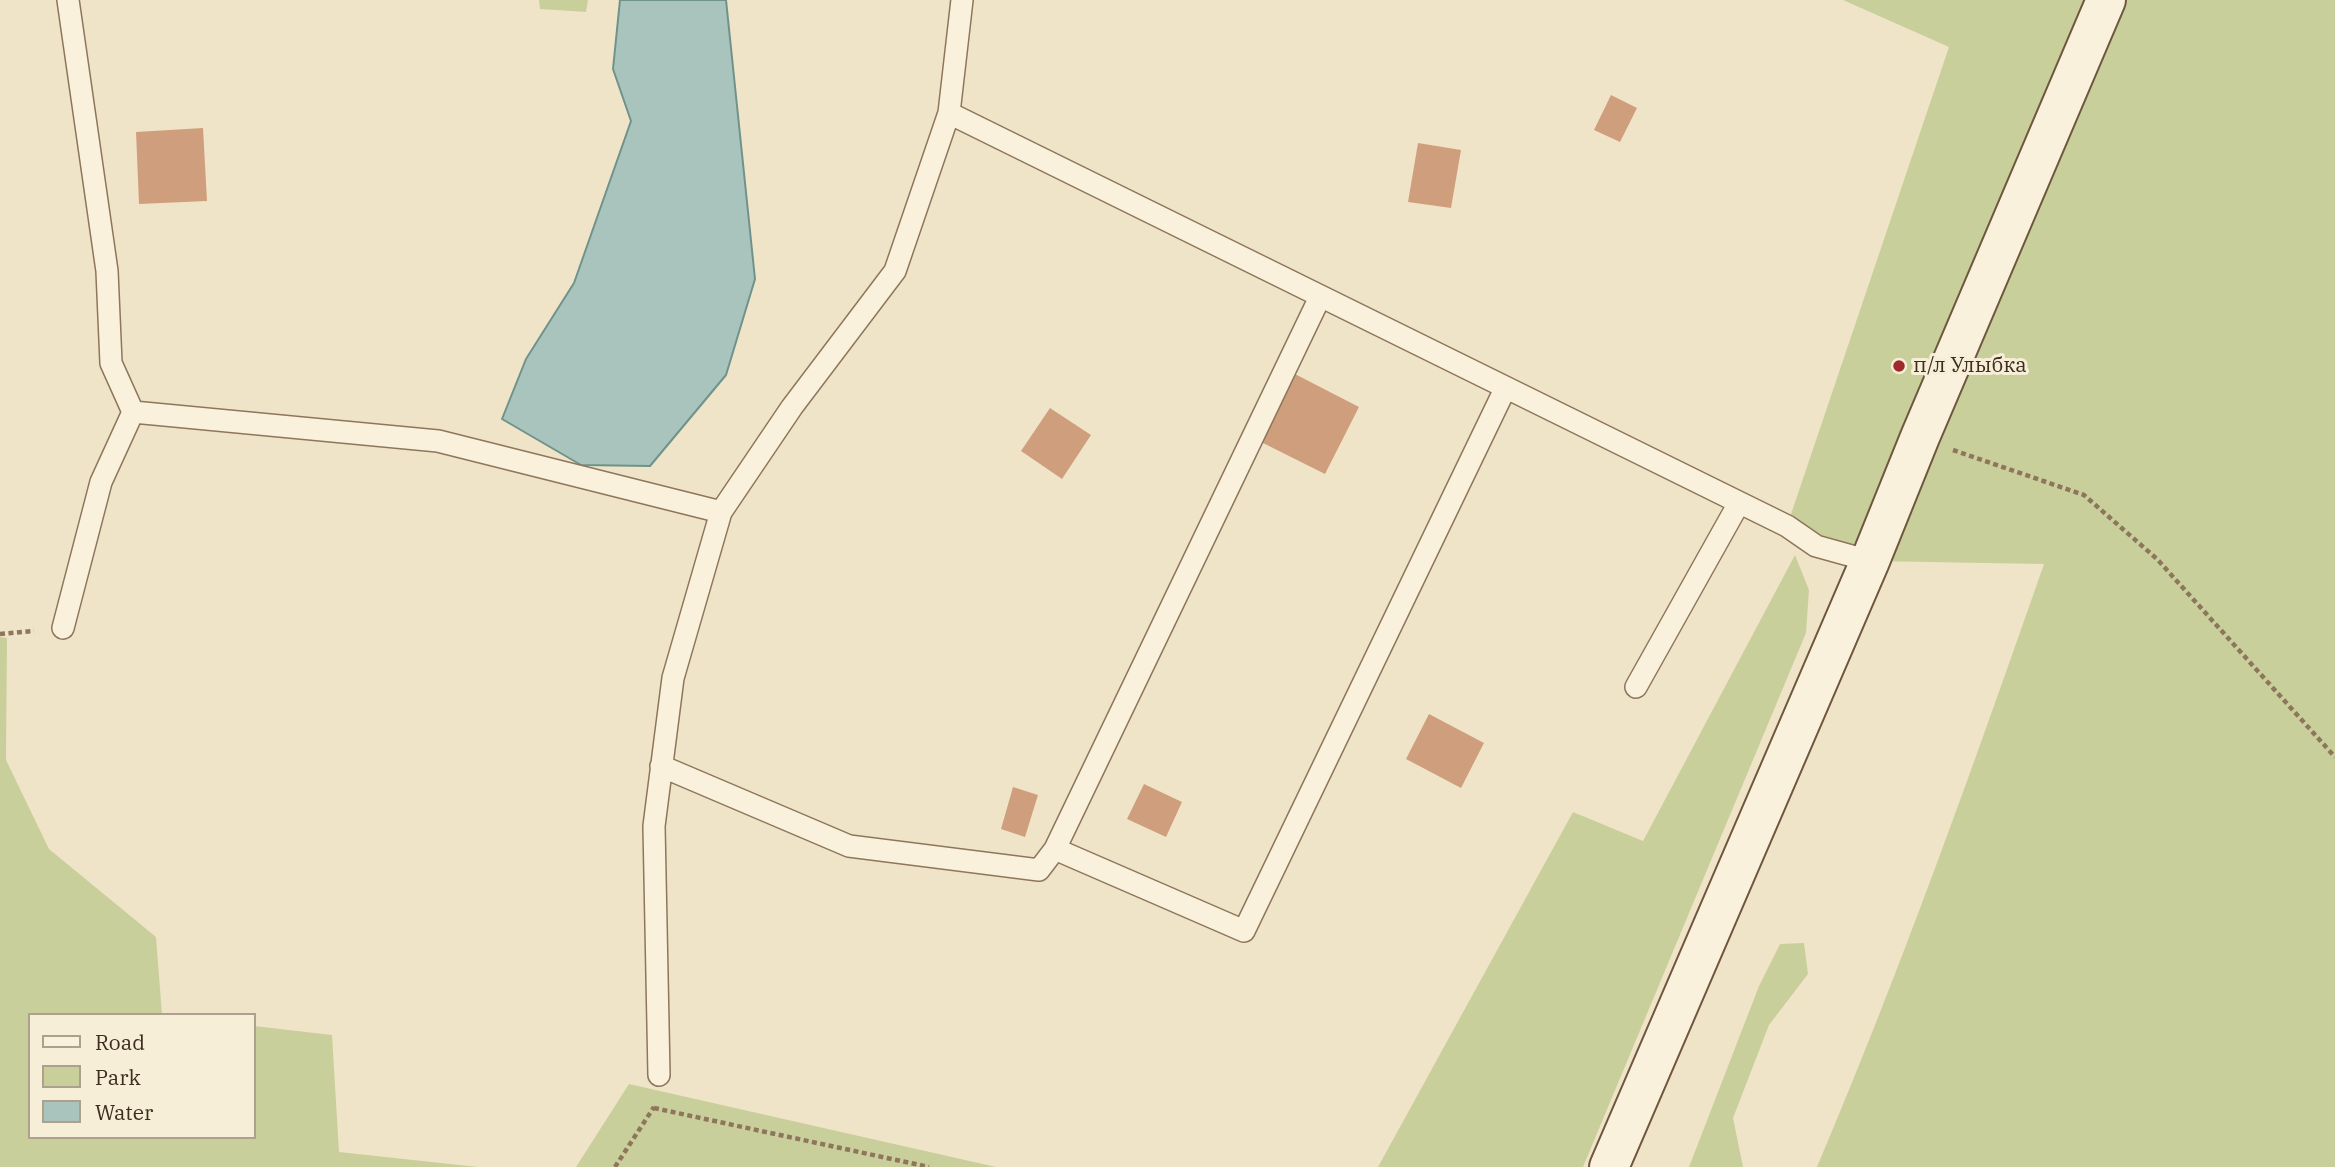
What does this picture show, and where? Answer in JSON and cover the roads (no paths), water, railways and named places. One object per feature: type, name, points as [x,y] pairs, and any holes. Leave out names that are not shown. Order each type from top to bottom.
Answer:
[{"type":"street","points":[[1609,1167],[1870,561],[2106,0]]},
{"type":"lane","points":[[63,628],[101,482],[133,412],[111,363],[107,271],[68,0]]},
{"type":"lane","points":[[659,1075],[654,826],[673,678],[721,512],[792,407],[895,271],[949,113],[962,0]]},
{"type":"lane","points":[[949,113],[1787,526],[1816,546],[1870,561]]},
{"type":"lane","points":[[661,766],[849,846],[1039,870],[1055,849],[1320,297]]},
{"type":"lane","points":[[1055,849],[1244,931],[1505,389]]},
{"type":"lane","points":[[133,412],[438,442],[721,512]]},
{"type":"lane","points":[[1636,687],[1739,503]]},
{"type":"water","points":[[620,0],[726,0],[755,279],[726,375],[650,466],[581,465],[502,419],[526,359],[574,283],[631,121],[613,69]]},
{"type":"place","name":"п/л Улыбка","points":[[1899,366]]}]
